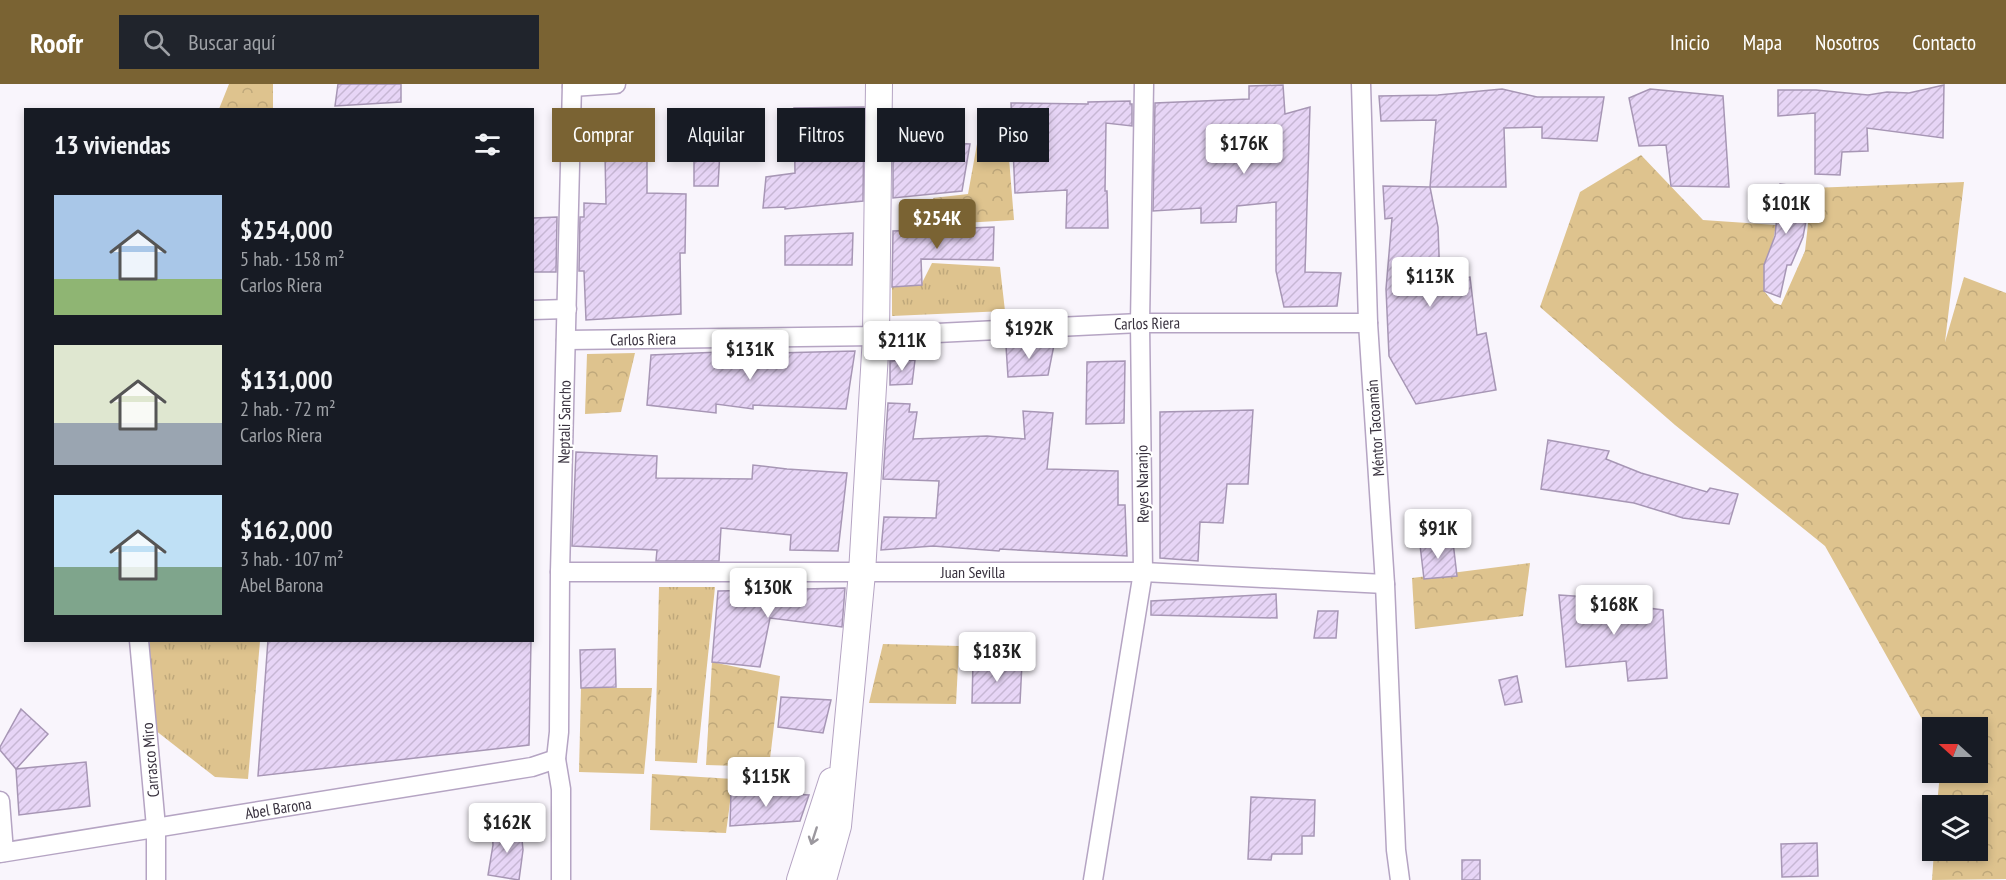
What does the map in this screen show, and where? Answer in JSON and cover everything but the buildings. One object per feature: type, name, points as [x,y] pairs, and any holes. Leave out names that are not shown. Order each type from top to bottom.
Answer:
[{"type":"street","points":[[572,86],[616,84]]},
{"type":"street","points":[[823,880],[838,826],[862,573],[876,336],[879,84]]},
{"type":"street","name":"Reyes Naranjo","points":[[1093,880],[1143,572],[1140,323],[1144,84]]},
{"type":"street","name":"Méntor Tacoamán","points":[[1361,84],[1368,322],[1385,584],[1396,850],[1400,880]]},
{"type":"street","name":"Neptali Sancho","points":[[561,880],[561,789],[556,759],[559,732],[560,572],[572,86]]},
{"type":"street","points":[[534,310],[567,309]]},
{"type":"street","name":"Carlos Riera","points":[[566,340],[876,336],[1140,323],[1368,322]]},
{"type":"street","name":"Juan Sevilla","points":[[560,572],[1143,572],[1385,584]]},
{"type":"street","name":"Carrasco Miro","points":[[139,642],[156,827],[156,880]]},
{"type":"street","points":[[800,880],[846,741]]},
{"type":"street","name":"Abel Barona","points":[[2,852],[532,767],[556,759]]},
{"type":"street","points":[[0,801],[2,852]]},
{"type":"green space","points":[[229,84],[273,84],[273,108],[219,108]]},
{"type":"green space","points":[[977,144],[977,162],[1009,162],[1014,220],[946,224],[933,198],[968,194]]},
{"type":"green space","points":[[1641,155],[1703,220],[1776,225],[1764,291],[1774,303],[1781,305],[1805,251],[1812,188],[1964,182],[1945,342],[1964,277],[2006,293],[2006,879],[1932,880],[1933,861],[1988,861],[1988,795],[1938,795],[1939,783],[1988,783],[1988,717],[1922,717],[1922,719],[1825,546],[1675,425],[1540,307],[1580,192]]},
{"type":"green space","points":[[932,263],[1000,267],[1005,311],[892,316],[892,287],[921,285]]},
{"type":"green space","points":[[635,353],[621,412],[585,414],[587,354]]},
{"type":"green space","points":[[1530,563],[1523,616],[1415,629],[1412,578]]},
{"type":"green space","points":[[659,587],[715,587],[697,763],[655,761]]},
{"type":"green space","points":[[150,642],[260,642],[248,779],[215,777],[146,723]]},
{"type":"green space","points":[[883,644],[959,646],[956,704],[869,703]]},
{"type":"green space","points":[[712,662],[780,676],[769,767],[706,765]]},
{"type":"green space","points":[[581,688],[652,688],[644,774],[579,772]]},
{"type":"green space","points":[[652,774],[733,779],[726,833],[650,830]]}]
